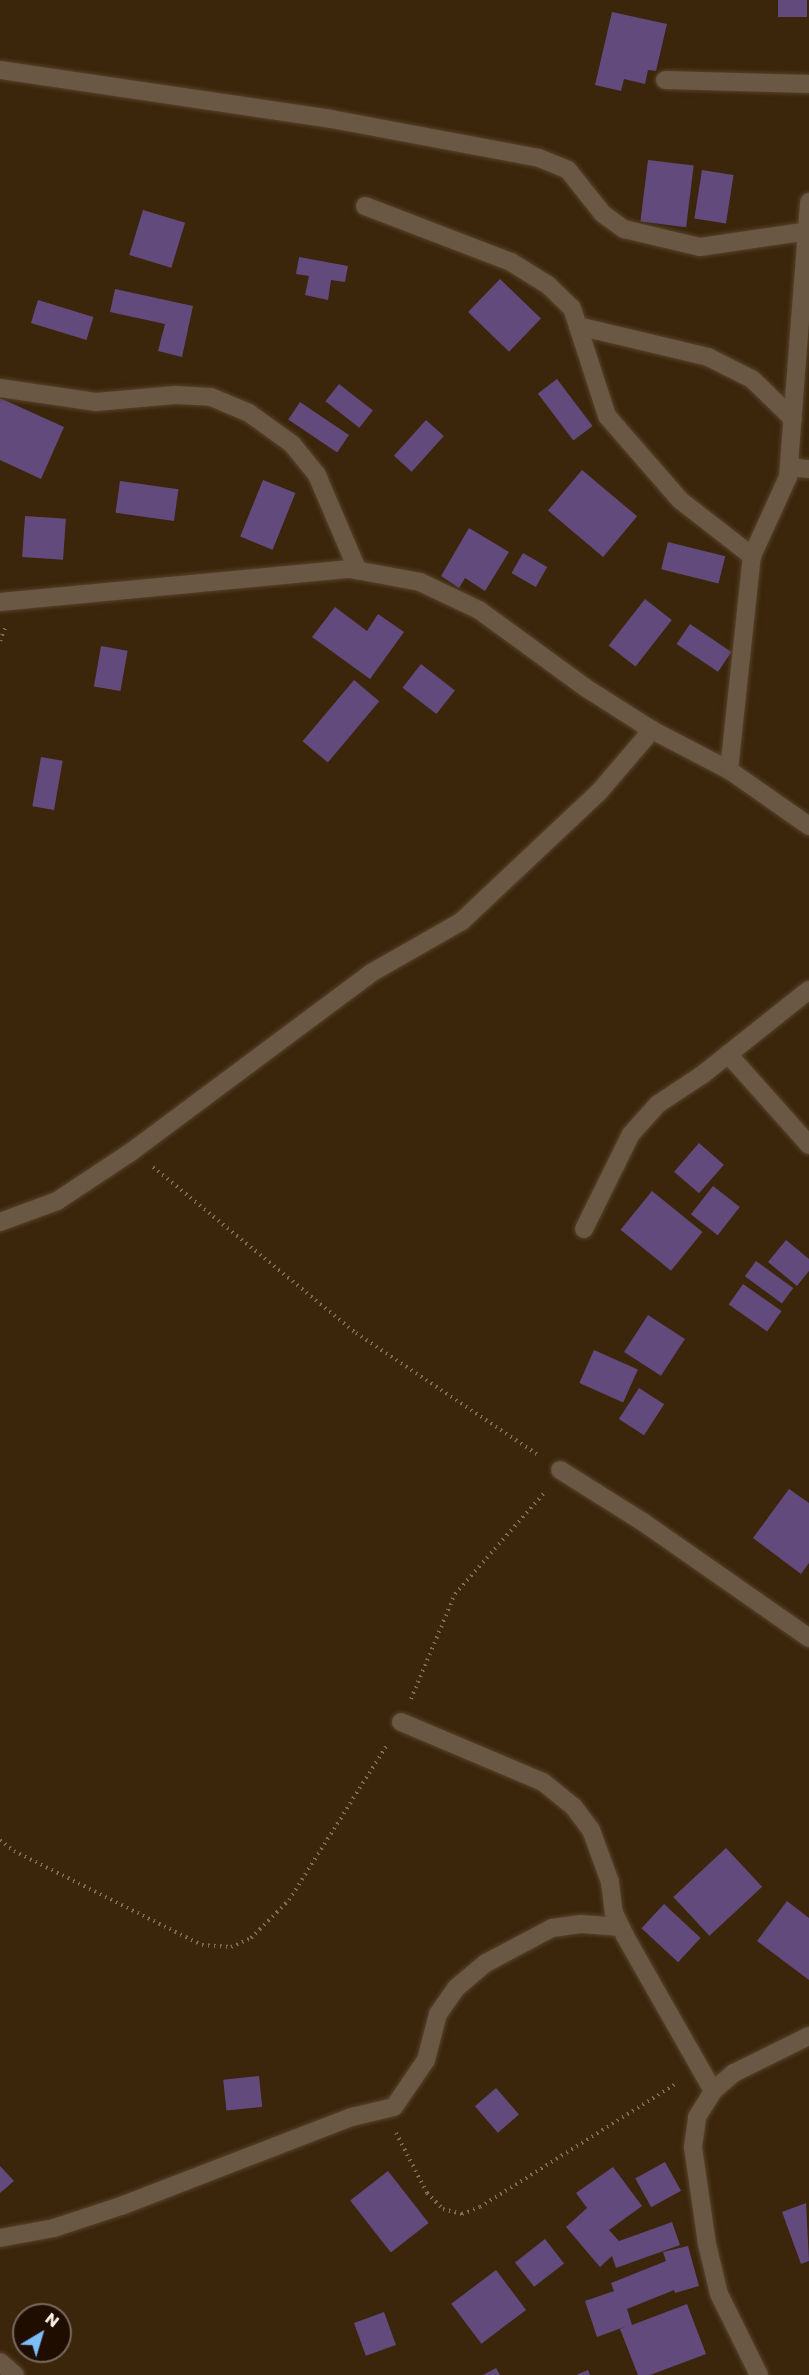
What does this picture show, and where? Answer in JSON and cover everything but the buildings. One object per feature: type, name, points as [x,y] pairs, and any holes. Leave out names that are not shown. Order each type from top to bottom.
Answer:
[{"type":"street","points":[[0,70],[331,119],[481,144],[539,158],[568,170],[603,214],[624,229],[700,247],[808,231]]},
{"type":"street","points":[[665,80],[809,84]]},
{"type":"street","points":[[729,770],[752,556],[789,467],[809,202]]},
{"type":"street","points":[[364,206],[511,262],[548,285],[572,309],[591,376],[607,416],[680,500],[752,556]]},
{"type":"street","points":[[578,326],[708,357],[752,379],[793,419]]},
{"type":"street","points":[[0,388],[96,402],[175,394],[211,397],[249,413],[292,444],[317,475],[358,571]]},
{"type":"street","points":[[789,467],[809,469]]},
{"type":"street","points":[[0,602],[358,571],[420,582],[478,610],[652,730],[729,770],[809,826]]},
{"type":"street","points":[[0,1222],[57,1201],[131,1152],[370,973],[462,921],[599,792],[652,730]]},
{"type":"street","points":[[584,1229],[631,1134],[658,1104],[728,1054],[809,990]]},
{"type":"street","points":[[728,1054],[809,1145]]},
{"type":"street","points":[[555,1478],[643,1522],[809,1638]]},
{"type":"street","points":[[402,1722],[543,1782],[573,1806],[591,1830],[621,1927],[713,2091]]},
{"type":"street","points":[[0,2238],[54,2228],[121,2206],[352,2117],[394,2107],[413,2084],[426,2060],[444,2005],[456,1988],[486,1963],[552,1928],[581,1924],[621,1927]]},
{"type":"street","points":[[759,2375],[719,2294],[707,2244],[693,2147],[697,2117],[713,2091],[734,2073],[809,2036]]},
{"type":"street","points":[[0,2362],[15,2375]]},
{"type":"path","points":[[0,1840],[14,1851],[202,1945],[231,1947],[251,1938],[289,1900],[402,1722],[454,1594],[555,1478],[356,1333],[131,1152]]},
{"type":"path","points":[[384,2109],[427,2193],[443,2209],[462,2214],[480,2206],[638,2105],[702,2070]]}]
